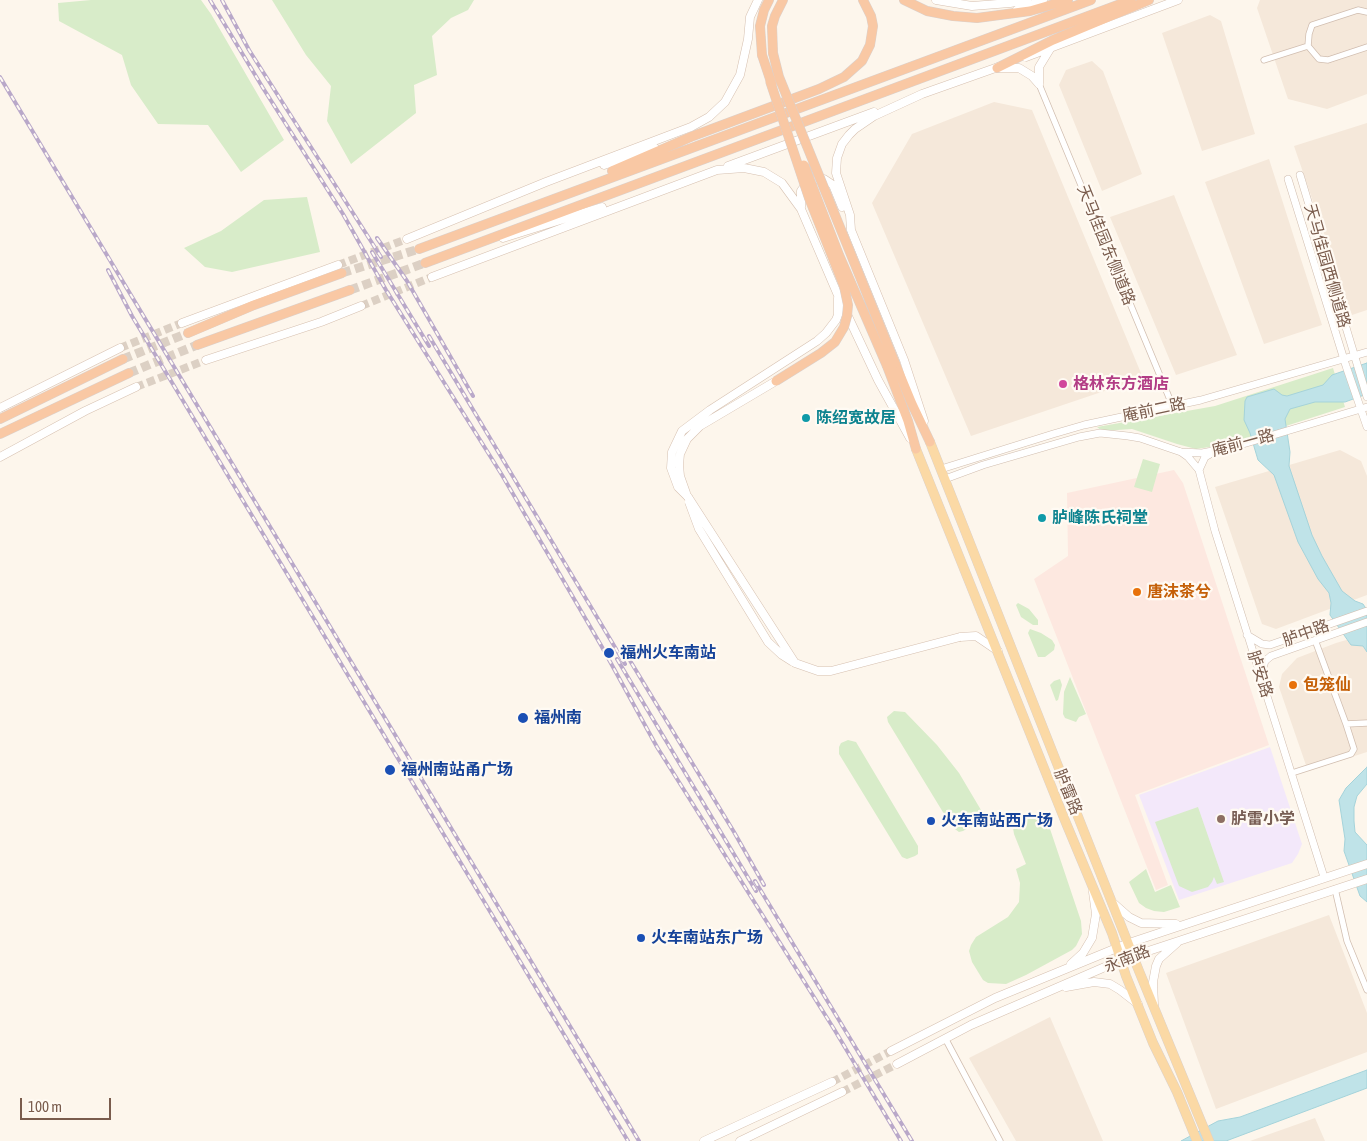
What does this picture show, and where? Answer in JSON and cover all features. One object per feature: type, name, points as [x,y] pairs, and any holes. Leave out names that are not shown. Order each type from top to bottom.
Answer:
[{"type":"highway","points":[[770,0],[764,10],[760,26],[762,55],[809,198],[844,286],[848,305],[844,327],[835,342],[822,353],[776,381]]},
{"type":"highway","points":[[783,0],[772,26],[773,53],[780,77],[891,365],[916,449]]},
{"type":"highway","points":[[572,192],[603,175],[692,136],[833,84],[851,72],[862,61],[870,45],[872,33],[870,16],[862,0]]},
{"type":"highway","points":[[904,0],[927,11],[952,16],[978,18],[1048,7],[1068,0]]},
{"type":"highway","points":[[419,249],[1090,0]]},
{"type":"highway","points":[[425,263],[1131,0]]},
{"type":"highway","points":[[996,68],[1149,0]]},
{"type":"highway","points":[[770,81],[839,255],[930,442]]},
{"type":"highway","points":[[188,333],[340,269]]},
{"type":"highway","points":[[197,345],[350,290]]},
{"type":"highway","points":[[0,418],[123,359]]},
{"type":"highway","points":[[0,434],[129,373]]},
{"type":"main road","points":[[407,239],[546,182],[691,127],[704,120],[718,109],[730,95],[740,75],[748,39],[750,17],[758,0]]},
{"type":"main road","points":[[936,0],[972,6],[1010,4],[1027,0]]},
{"type":"main road","points":[[1006,14],[1043,0]]},
{"type":"main road","points":[[1039,84],[1039,67],[1052,44],[1115,24],[1178,0]]},
{"type":"main road","points":[[432,277],[640,198],[996,68],[1018,68],[1032,76],[1039,84]]},
{"type":"main road","points":[[851,230],[850,215],[836,173],[837,158],[842,144],[864,122],[922,94]]},
{"type":"main road","points":[[546,182],[692,136]]},
{"type":"main road","points":[[717,170],[744,168],[764,172],[782,183],[801,208],[837,293],[878,380],[916,449]]},
{"type":"main road","points":[[801,208],[801,191],[804,187],[816,179],[824,179],[833,185],[904,360],[930,442]]},
{"type":"main road","points":[[455,252],[609,205],[640,198]]},
{"type":"main road","points":[[182,323],[340,269]]},
{"type":"main road","points":[[837,293],[838,315],[826,333],[810,346],[692,422],[682,431],[672,452],[671,468],[678,487],[688,497],[796,663],[818,671],[831,671],[960,637],[976,636],[998,651]]},
{"type":"main road","points":[[206,360],[321,322],[361,306]]},
{"type":"main road","points":[[0,408],[120,348]]},
{"type":"main road","points":[[688,497],[678,465],[680,454],[687,439],[700,426],[776,381]]},
{"type":"main road","points":[[0,457],[85,411],[136,387]]},
{"type":"main road","name":"胪雷路","points":[[930,442],[1209,1141]]},
{"type":"main road","name":"胪雷路","points":[[916,449],[1091,882],[1153,1044],[1178,1092],[1197,1141]]},
{"type":"main road","points":[[891,1051],[994,998],[1116,948],[1367,864]]},
{"type":"main road","name":"永南路","points":[[897,1064],[971,1025],[1121,960],[1367,879]]},
{"type":"main road","points":[[1062,971],[1084,953],[1092,938],[1096,914],[1091,882]]},
{"type":"main road","points":[[1112,901],[1129,917],[1142,923],[1170,925],[1188,923]]},
{"type":"main road","points":[[1155,1009],[1153,982],[1156,966],[1167,950],[1182,939]]},
{"type":"main road","points":[[1055,989],[1094,982],[1110,984],[1138,1004]]},
{"type":"main road","points":[[704,1141],[832,1082]]},
{"type":"main road","points":[[740,1141],[842,1092]]},
{"type":"street","points":[[1367,12],[1358,10],[1312,25],[1308,46],[1319,59],[1328,60],[1367,47]]},
{"type":"street","points":[[1264,60],[1308,46]]},
{"type":"street","name":"天马佳园东侧道路","points":[[1039,84],[1172,407]]},
{"type":"street","name":"天马佳园西侧道路","points":[[1300,175],[1367,397]]},
{"type":"street","name":"天马佳园西侧道路","points":[[1288,179],[1345,362],[1358,401],[1364,408],[1367,427]]},
{"type":"street","name":"庵前二路","points":[[941,469],[1084,425],[1172,407],[1227,393],[1345,362],[1367,352]]},
{"type":"street","name":"庵前一路","points":[[945,479],[1021,453],[1100,433],[1140,438],[1181,452],[1213,452],[1364,408]]},
{"type":"street","points":[[1181,452],[1200,470],[1205,457],[1213,452]]},
{"type":"street","name":"胪安路","points":[[1200,470],[1215,531],[1324,877]]},
{"type":"street","name":"胪中路","points":[[1247,635],[1262,644],[1270,645],[1367,611]]},
{"type":"street","name":"胪中路","points":[[1261,674],[1265,661],[1271,656],[1367,622]]},
{"type":"street","points":[[1292,773],[1353,752],[1354,749],[1315,640]]},
{"type":"street","points":[[1346,724],[1367,723]]},
{"type":"street","points":[[1335,890],[1346,941],[1367,990]]},
{"type":"street","points":[[945,1038],[1000,1141]]},
{"type":"shaded area","points":[[1260,0],[1367,0],[1367,94],[1327,109],[1288,99],[1257,8]]},
{"type":"shaded area","points":[[1210,15],[1221,21],[1255,134],[1202,151],[1162,33]]},
{"type":"shaded area","points":[[1092,61],[1103,71],[1142,174],[1102,191],[1059,85],[1066,70]]},
{"type":"shaded area","points":[[994,102],[1032,110],[1143,378],[971,436],[872,203],[912,134]]},
{"type":"shaded area","points":[[1367,123],[1367,310],[1352,315],[1294,146]]},
{"type":"shaded area","points":[[1269,159],[1322,325],[1264,344],[1205,182]]},
{"type":"shaded area","points":[[1174,195],[1237,355],[1176,375],[1110,217]]},
{"type":"shaded area","points":[[1340,450],[1361,461],[1367,476],[1367,595],[1276,629],[1262,624],[1215,487]]},
{"type":"shaded area","points":[[1174,470],[1183,483],[1269,745],[1135,795],[1168,885],[1156,890],[1034,579],[1068,556],[1067,493]]},
{"type":"shaded area","points":[[1367,634],[1367,752],[1308,771],[1279,687],[1282,674],[1297,658],[1336,643]]},
{"type":"shaded area","name":"胪雷小学","points":[[1270,747],[1302,844],[1298,854],[1292,863],[1179,900],[1139,795]]},
{"type":"shaded area","points":[[1329,915],[1367,1013],[1367,1052],[1216,1109],[1166,973]]},
{"type":"shaded area","points":[[1050,1017],[1103,1141],[1016,1141],[969,1058]]},
{"type":"shaded area","points":[[1315,1118],[1325,1141],[1250,1141]]},
{"type":"green space","points":[[91,0],[201,0],[284,140],[241,172],[208,125],[158,124],[131,85],[122,55],[59,21],[58,3]]},
{"type":"green space","points":[[272,0],[474,0],[468,10],[451,18],[432,36],[437,75],[414,85],[416,113],[351,164],[327,121],[331,86],[306,55]]},
{"type":"green space","points":[[307,197],[320,252],[232,272],[205,267],[184,248],[221,231],[264,200]]},
{"type":"green space","points":[[1333,368],[1345,407],[1230,444],[1196,449],[1132,429],[1102,431],[1097,427],[1215,406]]},
{"type":"green space","points":[[1143,459],[1160,464],[1152,492],[1134,487]]},
{"type":"green space","points":[[1018,603],[1029,609],[1038,620],[1038,625],[1033,625],[1021,617],[1016,605]]},
{"type":"green space","points":[[1030,629],[1052,640],[1055,645],[1054,650],[1045,657],[1038,657],[1028,633]]},
{"type":"green space","points":[[1070,677],[1086,714],[1079,717],[1076,722],[1065,718],[1063,714],[1064,692]]},
{"type":"green space","points":[[1060,679],[1062,685],[1058,700],[1056,701],[1050,685]]},
{"type":"green space","points":[[894,711],[905,712],[937,745],[959,773],[981,810],[982,818],[979,822],[959,832],[952,827],[888,722],[887,717]]},
{"type":"green space","points":[[848,740],[856,742],[918,846],[918,854],[915,856],[907,859],[902,857],[839,754],[841,743]]},
{"type":"green space","points":[[1198,807],[1224,882],[1217,884],[1214,877],[1208,887],[1192,892],[1179,886],[1155,822]]},
{"type":"green space","points":[[1036,814],[1042,814],[1046,817],[1081,921],[1082,934],[1072,950],[1026,975],[1006,984],[988,983],[983,980],[972,962],[969,951],[976,937],[1008,917],[1019,902],[1020,883],[1016,869],[1026,864],[1013,828],[1014,824],[1019,820]]},
{"type":"green space","points":[[1146,869],[1155,892],[1171,885],[1180,907],[1164,912],[1154,911],[1139,903],[1129,882]]},
{"type":"water","points":[[1367,363],[1367,394],[1345,402],[1315,402],[1290,409],[1285,419],[1290,452],[1289,466],[1312,535],[1342,591],[1355,601],[1363,604],[1367,610],[1367,652],[1363,646],[1351,645],[1330,615],[1331,603],[1329,593],[1318,579],[1298,542],[1274,475],[1258,460],[1244,420],[1247,397],[1274,389],[1287,396],[1323,385],[1332,375]]},
{"type":"water","points":[[1367,767],[1367,784],[1357,796],[1354,807],[1354,821],[1355,832],[1367,845],[1367,902],[1360,896],[1344,851],[1345,839],[1339,800],[1346,788]]},
{"type":"water","points":[[1367,1070],[1367,1088],[1226,1141],[1181,1141],[1218,1121],[1240,1117]]},
{"type":"tunnel","points":[[338,265],[407,239]]},
{"type":"tunnel","points":[[342,273],[419,249]]},
{"type":"tunnel","points":[[350,290],[425,263]]},
{"type":"tunnel","points":[[361,306],[432,277]]},
{"type":"tunnel","points":[[120,348],[182,323]]},
{"type":"tunnel","points":[[123,359],[188,333]]},
{"type":"tunnel","points":[[129,373],[197,345]]},
{"type":"tunnel","points":[[136,387],[206,360]]},
{"type":"tunnel","points":[[832,1082],[891,1051]]},
{"type":"tunnel","points":[[842,1092],[897,1064]]},
{"type":"railway","points":[[210,0],[343,214],[386,290],[502,475],[602,647],[657,747],[834,1029],[901,1141]]},
{"type":"railway","points":[[222,0],[249,50],[381,257]]},
{"type":"railway","points":[[0,77],[639,1141]]},
{"type":"railway","points":[[377,238],[407,281],[473,396]]},
{"type":"railway","points":[[372,252],[429,346]]},
{"type":"railway","points":[[108,270],[132,316],[628,1141]]},
{"type":"railway","points":[[429,336],[625,664]]},
{"type":"railway","points":[[626,654],[764,885]]},
{"type":"railway","points":[[617,659],[756,891]]},
{"type":"railway","points":[[755,881],[912,1141]]},
{"type":"place","name":"格林东方酒店","points":[[1063,384]]},
{"type":"place","name":"陈绍宽故居","points":[[806,418]]},
{"type":"place","name":"胪峰陈氏祠堂","points":[[1042,518]]},
{"type":"place","name":"唐沫茶兮","points":[[1137,592]]},
{"type":"place","name":"福州火车南站","points":[[609,653]]},
{"type":"place","name":"包笼仙","points":[[1293,685]]},
{"type":"place","name":"福州南","points":[[523,718]]},
{"type":"place","name":"福州南站甬广场","points":[[390,770]]},
{"type":"place","name":"胪雷小学","points":[[1221,819]]},
{"type":"place","name":"火车南站西广场","points":[[931,821]]},
{"type":"place","name":"火车南站东广场","points":[[641,938]]}]
